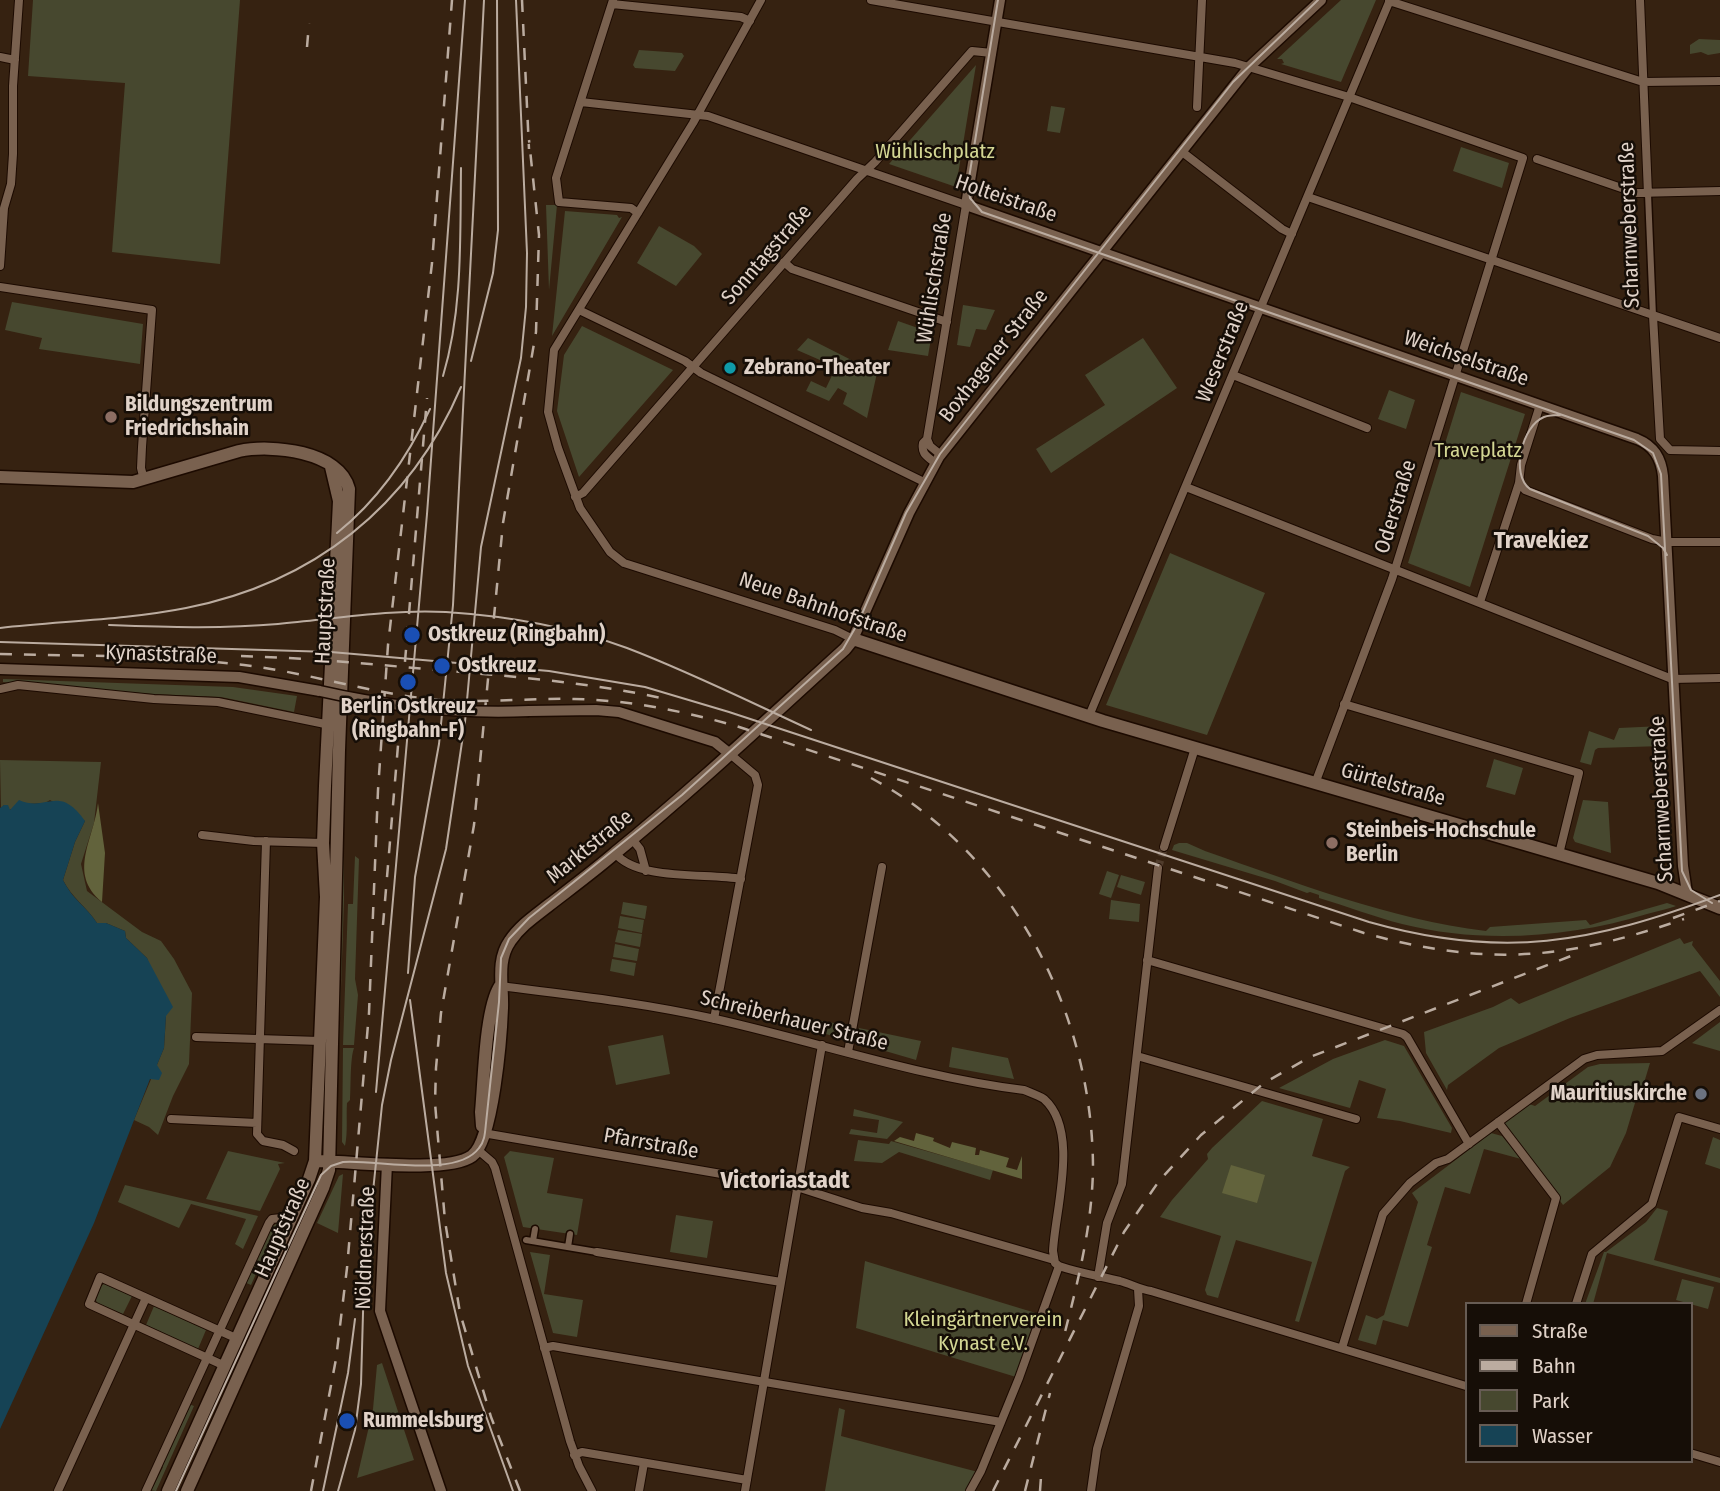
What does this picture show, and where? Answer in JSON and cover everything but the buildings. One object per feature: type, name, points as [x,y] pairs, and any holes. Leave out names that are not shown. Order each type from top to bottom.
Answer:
[{"type":"main road","name":"Hauptstraße","points":[[144,480],[251,449],[303,453],[318,458],[346,479],[349,496],[334,725],[323,843],[326,897],[315,1161],[168,1491]]},
{"type":"main road","points":[[0,477],[129,482],[144,480]]},
{"type":"main road","name":"Neue Bahnhofstraße","points":[[853,639],[1089,716]]},
{"type":"main road","name":"Boxhagener Straße","points":[[730,754],[853,639]]},
{"type":"main road","name":"Gürtelstraße","points":[[1089,716],[1559,854],[1687,893],[1720,908]]},
{"type":"main road","name":"Hauptstraße","points":[[187,1491],[323,1188],[329,1161],[336,843],[334,725]]},
{"type":"main road","name":"Marktstraße","points":[[478,1150],[491,1109],[496,1072],[504,953],[514,935],[632,839],[730,754]]},
{"type":"main road","points":[[323,843],[336,843]]},
{"type":"main road","name":"Gürtelstraße","points":[[1687,893],[1703,893],[1720,899]]},
{"type":"main road","points":[[315,1161],[423,1166],[456,1162],[471,1157],[478,1150]]},
{"type":"street","points":[[0,266],[4,208],[11,184],[19,0]]},
{"type":"street","name":"Neue Bahnhofstraße","points":[[761,0],[698,114],[554,350],[548,412],[575,497],[596,533],[618,560],[835,630],[853,639]]},
{"type":"street","points":[[871,0],[1199,57],[1349,97]]},
{"type":"street","name":"Wühlischstraße","points":[[938,459],[922,452],[923,443],[927,439],[1000,0]]},
{"type":"street","points":[[1197,107],[1202,0]]},
{"type":"street","name":"Boxhagener Straße","points":[[853,639],[924,482],[938,459],[1248,68],[1321,0]]},
{"type":"street","points":[[1390,0],[1643,82],[1720,81]]},
{"type":"street","name":"Weserstraße","points":[[1089,716],[1390,0]]},
{"type":"street","name":"Scharnweberstraße","points":[[1640,0],[1653,316],[1683,866],[1687,893]]},
{"type":"street","points":[[638,213],[631,208],[559,202],[556,178],[612,2],[635,8],[741,16],[750,21]]},
{"type":"street","name":"Sonntagstraße","points":[[575,497],[583,493],[972,51],[992,54]]},
{"type":"street","points":[[0,57],[15,60]]},
{"type":"street","name":"Oderstraße","points":[[1316,781],[1395,569],[1523,158],[1349,97]]},
{"type":"street","name":"Holteistraße","points":[[581,102],[698,114],[1260,308]]},
{"type":"street","points":[[1181,151],[1292,234]]},
{"type":"street","points":[[1537,159],[1636,193],[1720,191]]},
{"type":"street","points":[[1308,197],[1720,338]]},
{"type":"street","points":[[784,262],[792,269],[947,321]]},
{"type":"street","points":[[0,287],[152,310],[141,468],[144,480]]},
{"type":"street","name":"Weichselstraße","points":[[1260,308],[1660,449],[1720,451]]},
{"type":"street","points":[[579,310],[924,482]]},
{"type":"street","points":[[1233,375],[1367,428]]},
{"type":"street","points":[[1480,602],[1519,483],[1521,465],[1540,405]]},
{"type":"street","points":[[1519,483],[1525,490],[1652,539],[1667,542],[1720,542]]},
{"type":"street","points":[[1186,487],[1674,679],[1720,678]]},
{"type":"street","name":"Kynaststraße","points":[[0,669],[239,677],[380,704],[461,712],[620,712],[715,742],[730,754]]},
{"type":"street","points":[[0,689],[18,685],[154,699],[218,702],[334,725]]},
{"type":"street","points":[[1344,704],[1579,773],[1559,854]]},
{"type":"street","points":[[1164,847],[1195,748]]},
{"type":"street","points":[[715,1018],[757,795],[757,779],[730,754]]},
{"type":"street","points":[[202,835],[323,843]]},
{"type":"street","points":[[632,839],[640,849],[646,871]]},
{"type":"street","points":[[265,841],[257,1134],[263,1141],[283,1145],[294,1151]]},
{"type":"street","points":[[615,853],[622,862],[646,871],[741,879]]},
{"type":"street","points":[[848,1052],[882,867]]},
{"type":"street","points":[[1098,1277],[1107,1223],[1122,1184],[1158,868]]},
{"type":"street","points":[[1147,960],[1403,1034],[1469,1143]]},
{"type":"street","name":"Schreiberhauer Straße","points":[[500,986],[642,1004],[715,1018],[952,1079],[1024,1090],[1043,1098],[1054,1111],[1060,1127],[1063,1161],[1054,1243],[1057,1263]]},
{"type":"street","points":[[1342,1348],[1383,1214],[1410,1184],[1588,1057],[1662,1051],[1720,1010]]},
{"type":"street","points":[[196,1037],[320,1041]]},
{"type":"street","points":[[745,1491],[821,1045]]},
{"type":"street","points":[[1137,1056],[1356,1119]]},
{"type":"street","points":[[1577,1302],[1592,1254],[1652,1204],[1679,1117],[1720,1129]]},
{"type":"street","points":[[171,1119],[257,1123]]},
{"type":"street","points":[[1498,1122],[1554,1194],[1557,1202],[1527,1302]]},
{"type":"street","name":"Pfarrstraße","points":[[483,1133],[797,1187],[862,1208],[891,1213],[1038,1256],[1098,1277],[1121,1281],[1138,1289],[1464,1385]]},
{"type":"street","points":[[478,1150],[495,1168],[574,1455],[592,1491]]},
{"type":"street","name":"Nöldnerstraße","points":[[387,1164],[380,1311],[441,1491]]},
{"type":"street","name":"Hauptstraße","points":[[146,1491],[272,1219],[291,1217]]},
{"type":"street","points":[[535,1229],[530,1241],[780,1282]]},
{"type":"street","points":[[568,1247],[570,1234]]},
{"type":"street","points":[[971,1491],[1019,1378],[1057,1263]]},
{"type":"street","points":[[225,1366],[89,1304],[100,1277],[237,1339]]},
{"type":"street","points":[[1091,1491],[1097,1449],[1139,1306],[1138,1289]]},
{"type":"street","points":[[58,1491],[146,1298]]},
{"type":"street","points":[[544,1348],[553,1346],[1001,1422]]},
{"type":"street","points":[[574,1455],[582,1452],[747,1480]]},
{"type":"street","points":[[1692,1454],[1720,1462]]},
{"type":"street","points":[[639,1491],[644,1463]]},
{"type":"green space","points":[[33,0],[240,0],[220,264],[112,252],[125,83],[28,76]]},
{"type":"green space","points":[[1341,0],[1376,0],[1341,82],[1281,64],[1284,63],[1282,59],[1277,59]]},
{"type":"green space","points":[[1699,39],[1720,40],[1720,53],[1690,54],[1690,45]]},
{"type":"green space","points":[[639,50],[682,53],[684,56],[675,71],[635,68],[633,65]]},
{"type":"green space","name":"Wühlischplatz","points":[[976,65],[956,187],[889,164]]},
{"type":"green space","points":[[1051,106],[1065,108],[1060,133],[1047,131]]},
{"type":"green space","points":[[1461,147],[1509,163],[1502,188],[1453,171]]},
{"type":"green space","points":[[546,205],[557,205],[549,290]]},
{"type":"green space","points":[[565,211],[622,217],[552,336]]},
{"type":"green space","points":[[659,226],[694,246],[702,254],[676,286],[637,263]]},
{"type":"green space","points":[[12,302],[143,324],[140,364],[39,349],[42,338],[5,330]]},
{"type":"green space","points":[[963,305],[995,310],[986,330],[976,329],[970,347],[957,345]]},
{"type":"green space","points":[[898,321],[932,333],[928,356],[888,350]]},
{"type":"green space","points":[[582,326],[673,370],[579,477],[557,411],[564,355]]},
{"type":"green space","points":[[808,338],[877,373],[867,418],[843,404],[847,393],[838,388],[829,401],[806,391],[811,381],[826,388],[836,367],[797,350]]},
{"type":"green space","points":[[1143,338],[1177,388],[1051,473],[1036,449],[1105,405],[1085,375]]},
{"type":"green space","points":[[1389,390],[1415,400],[1406,429],[1378,419]]},
{"type":"green space","name":"Traveplatz","points":[[1461,392],[1525,414],[1470,587],[1408,563]]},
{"type":"green space","points":[[1170,553],[1265,593],[1207,735],[1106,705]]},
{"type":"green space","points":[[3,679],[233,687],[297,696],[294,712],[221,697],[3,682]]},
{"type":"green space","points":[[1662,726],[1663,746],[1598,748],[1591,765],[1580,762],[1589,731],[1614,740],[1619,728]]},
{"type":"green space","points":[[1494,759],[1523,768],[1515,795],[1486,787]]},
{"type":"green space","points":[[0,760],[101,762],[94,823],[81,864],[87,891],[142,932],[161,941],[192,993],[189,1064],[158,1135],[134,1120],[164,1048],[166,1016],[147,958],[126,938],[125,931],[106,923],[97,923],[63,880],[85,821],[50,800],[9,810],[4,805],[1,809]]},
{"type":"green space","points":[[1583,800],[1608,802],[1611,853],[1575,842],[1573,838]]},
{"type":"green space","points":[[98,803],[105,853],[102,902],[86,880],[84,868]]},
{"type":"green space","points":[[1187,843],[1379,909],[1486,931],[1490,927],[1586,920],[1590,925],[1667,903],[1676,906],[1617,922],[1556,933],[1525,936],[1463,934],[1392,921],[1319,898],[1319,895],[1310,892],[1172,850],[1174,845]]},
{"type":"green space","points":[[342,850],[344,900],[336,1138]]},
{"type":"green space","points":[[355,856],[359,859],[355,979],[358,995],[354,1045],[343,1045],[348,904],[353,904]]},
{"type":"green space","points":[[1107,871],[1119,875],[1111,898],[1099,894]]},
{"type":"green space","points":[[1121,875],[1145,882],[1141,895],[1117,887]]},
{"type":"green space","points":[[1111,900],[1140,904],[1139,922],[1109,919]]},
{"type":"green space","points":[[623,902],[647,906],[645,919],[621,914]]},
{"type":"green space","points":[[620,916],[644,920],[642,933],[618,928]]},
{"type":"green space","points":[[618,930],[642,934],[640,947],[615,942]]},
{"type":"green space","points":[[1680,938],[1684,944],[1693,941],[1692,945],[1720,981],[1720,997],[1700,971],[1570,1018],[1499,1048],[1448,1085],[1447,1090],[1426,1053],[1424,1032],[1511,998],[1519,1004]]},
{"type":"green space","points":[[615,944],[639,949],[637,961],[613,957]]},
{"type":"green space","points":[[612,959],[636,963],[634,976],[610,971]]},
{"type":"green space","points":[[761,1010],[845,1025],[841,1038],[760,1017]]},
{"type":"green space","points":[[1720,1022],[1720,1051],[1692,1043]]},
{"type":"green space","points":[[859,1028],[921,1041],[916,1060],[858,1043]]},
{"type":"green space","points":[[663,1035],[670,1074],[616,1085],[608,1046]]},
{"type":"green space","points":[[1385,1040],[1404,1046],[1452,1128],[1451,1133],[1377,1118],[1386,1089],[1359,1080],[1350,1108],[1279,1088],[1333,1059]]},
{"type":"green space","points":[[952,1047],[1008,1058],[1014,1079],[949,1067]]},
{"type":"green space","points":[[343,1048],[354,1048],[345,1146],[342,1142]]},
{"type":"green space","points":[[1650,1063],[1626,1133],[1610,1167],[1563,1205],[1504,1123],[1529,1104],[1535,1106],[1588,1067],[1600,1064]]},
{"type":"green space","points":[[1262,1101],[1323,1119],[1312,1156],[1350,1167],[1345,1171],[1299,1322],[1295,1321],[1312,1262],[1236,1240],[1218,1298],[1207,1295],[1205,1290],[1221,1236],[1160,1217],[1208,1159],[1207,1154],[1212,1148]]},
{"type":"green space","points":[[854,1109],[903,1122],[887,1139],[849,1134],[851,1129],[877,1133],[879,1120],[853,1116]]},
{"type":"green space","points":[[916,1133],[934,1138],[933,1141],[950,1148],[952,1142],[976,1148],[975,1155],[979,1155],[980,1150],[1009,1158],[1006,1167],[1017,1170],[1022,1156],[1022,1179],[894,1141],[900,1137],[914,1141]]},
{"type":"green space","points":[[1491,1133],[1502,1136],[1521,1159],[1484,1149],[1470,1194],[1445,1187],[1427,1245],[1432,1247],[1408,1327],[1383,1320],[1376,1345],[1358,1340],[1366,1315],[1377,1319],[1384,1315],[1418,1202],[1412,1193]]},
{"type":"green space","points":[[1713,1137],[1720,1140],[1720,1169],[1705,1164]]},
{"type":"green space","points":[[858,1140],[889,1144],[891,1141],[993,1170],[990,1180],[899,1152],[882,1163],[854,1161]]},
{"type":"green space","points":[[228,1151],[285,1163],[278,1164],[280,1169],[260,1211],[206,1199]]},
{"type":"green space","points":[[510,1151],[554,1158],[547,1193],[583,1199],[577,1235],[523,1227],[504,1157]]},
{"type":"green space","points":[[1231,1165],[1265,1175],[1257,1203],[1222,1193]]},
{"type":"green space","points":[[343,1174],[338,1233],[317,1223],[339,1176]]},
{"type":"green space","points":[[125,1185],[258,1216],[243,1249],[235,1244],[246,1219],[191,1204],[179,1228],[118,1202]]},
{"type":"green space","points":[[1657,1208],[1668,1211],[1654,1260],[1720,1278],[1720,1283],[1607,1253],[1594,1302],[1586,1302],[1604,1252],[1646,1222]]},
{"type":"green space","points":[[676,1215],[713,1221],[707,1258],[670,1252]]},
{"type":"green space","points":[[279,1222],[251,1285],[244,1282],[270,1231],[268,1229]]},
{"type":"green space","points":[[530,1252],[550,1255],[544,1294],[583,1300],[577,1337],[553,1333]]},
{"type":"green space","name":"Kleingärtnerverein Kynast e.V.","points":[[865,1261],[1039,1314],[1016,1377],[856,1328]]},
{"type":"green space","points":[[1682,1279],[1714,1287],[1708,1309],[1692,1304],[1692,1302],[1676,1300]]},
{"type":"green space","points":[[104,1284],[132,1296],[123,1314],[97,1303],[95,1297]]},
{"type":"green space","points":[[154,1306],[206,1330],[198,1349],[146,1325]]},
{"type":"green space","points":[[382,1363],[414,1460],[357,1478],[373,1409],[377,1365]]},
{"type":"green space","points":[[189,1404],[194,1406],[156,1491],[150,1490],[163,1467],[161,1466]]},
{"type":"green space","points":[[839,1408],[845,1410],[841,1436],[978,1472],[966,1491],[825,1491]]},
{"type":"water","points":[[19,800],[29,803],[60,801],[76,810],[85,821],[63,880],[97,923],[106,923],[125,931],[126,938],[147,958],[173,1007],[166,1016],[164,1048],[157,1065],[162,1073],[159,1080],[150,1079],[94,1223],[0,1429],[0,808],[8,805],[10,810]]},
{"type":"tunnel","points":[[1158,868],[1164,847]]},
{"type":"tram line","points":[[376,1092],[427,514],[465,0]]},
{"type":"tram line","points":[[408,973],[415,877],[439,744],[453,605],[484,0]]},
{"type":"tram line","points":[[471,361],[493,273],[498,230],[497,0]]},
{"type":"tram line","points":[[338,1491],[355,1430],[361,1384],[364,1278],[382,1105],[391,1060],[446,849],[465,722],[481,547],[521,358],[527,253],[516,0]]},
{"type":"tram line","points":[[998,0],[968,184],[970,198],[982,212],[1634,440],[1653,453],[1661,474],[1682,871],[1691,890],[1712,903]]},
{"type":"tram line","points":[[176,1491],[321,1175],[331,1166],[343,1162],[415,1166],[453,1163],[468,1157],[479,1148],[484,1139],[499,1002],[501,958],[509,939],[529,918],[682,795],[843,649],[858,623],[906,513],[940,454],[1233,82],[1318,0]]},
{"type":"tram line","points":[[443,376],[457,299],[461,168]]},
{"type":"tram line","points":[[0,628],[117,618],[186,608],[232,596],[275,580],[315,559],[352,533],[385,503],[414,469],[440,430],[461,387]]},
{"type":"tram line","points":[[337,533],[366,506],[391,477],[430,409]]},
{"type":"tram line","points":[[1560,415],[1544,417],[1530,430],[1521,451],[1521,473],[1524,482],[1530,489],[1648,536],[1663,548],[1667,555]]},
{"type":"tram line","points":[[109,625],[235,627],[425,611],[515,620],[561,628],[627,648],[811,730]]},
{"type":"tram line","points":[[0,642],[331,652],[549,671],[645,687],[729,712],[1369,922],[1417,934],[1462,941],[1505,943],[1588,935],[1674,912],[1720,895]]},
{"type":"tram line","points":[[410,1000],[446,1273],[468,1366],[513,1491]]},
{"type":"tram line","points":[[323,1491],[348,1373],[355,1319]]},
{"type":"railway","points":[[311,1491],[336,1359],[347,1268],[369,1013],[378,790],[388,645],[432,263],[452,0]]},
{"type":"railway","points":[[522,0],[529,149]]},
{"type":"railway","points":[[307,47],[309,23]]},
{"type":"railway","points":[[520,1491],[491,1417],[460,1313],[445,1221],[435,1103],[441,1013],[474,825],[503,523],[536,332],[539,235],[529,140]]},
{"type":"railway","points":[[383,925],[427,398]]},
{"type":"railway","points":[[0,654],[183,659],[269,669],[367,689],[442,700],[595,700],[676,711],[736,726],[1364,933],[1449,951],[1526,954],[1563,950],[1641,933],[1684,919]]},
{"type":"railway","points":[[241,656],[529,678],[661,698]]},
{"type":"railway","points":[[871,778],[921,810],[965,849],[1003,894],[1034,944],[1060,997],[1078,1053],[1089,1111],[1093,1169],[1087,1232],[1064,1336]]},
{"type":"railway","points":[[1673,918],[1720,901]]},
{"type":"railway","points":[[993,1491],[1124,1232],[1159,1181],[1201,1135],[1264,1083],[1310,1057],[1571,956]]},
{"type":"railway","points":[[1025,1491],[1050,1393]]},
{"type":"railway","points":[[1040,1491],[1041,1477]]},
{"type":"place","name":"Zebrano-Theater","points":[[730,368]]},
{"type":"place","name":"Bildungszentrum Friedrichshain","points":[[111,417]]},
{"type":"place","name":"Ostkreuz (Ringbahn)","points":[[412,635]]},
{"type":"place","name":"Ostkreuz","points":[[442,666]]},
{"type":"place","name":"Berlin Ostkreuz (Ringbahn-F)","points":[[408,682]]},
{"type":"place","name":"Steinbeis-Hochschule Berlin","points":[[1332,843]]},
{"type":"place","name":"Mauritiuskirche","points":[[1701,1094]]},
{"type":"place","name":"Rummelsburg","points":[[347,1421]]},
{"type":"district","name":"Travekiez","points":[[1541,541]]},
{"type":"district","name":"Victoriastadt","points":[[785,1181]]}]
